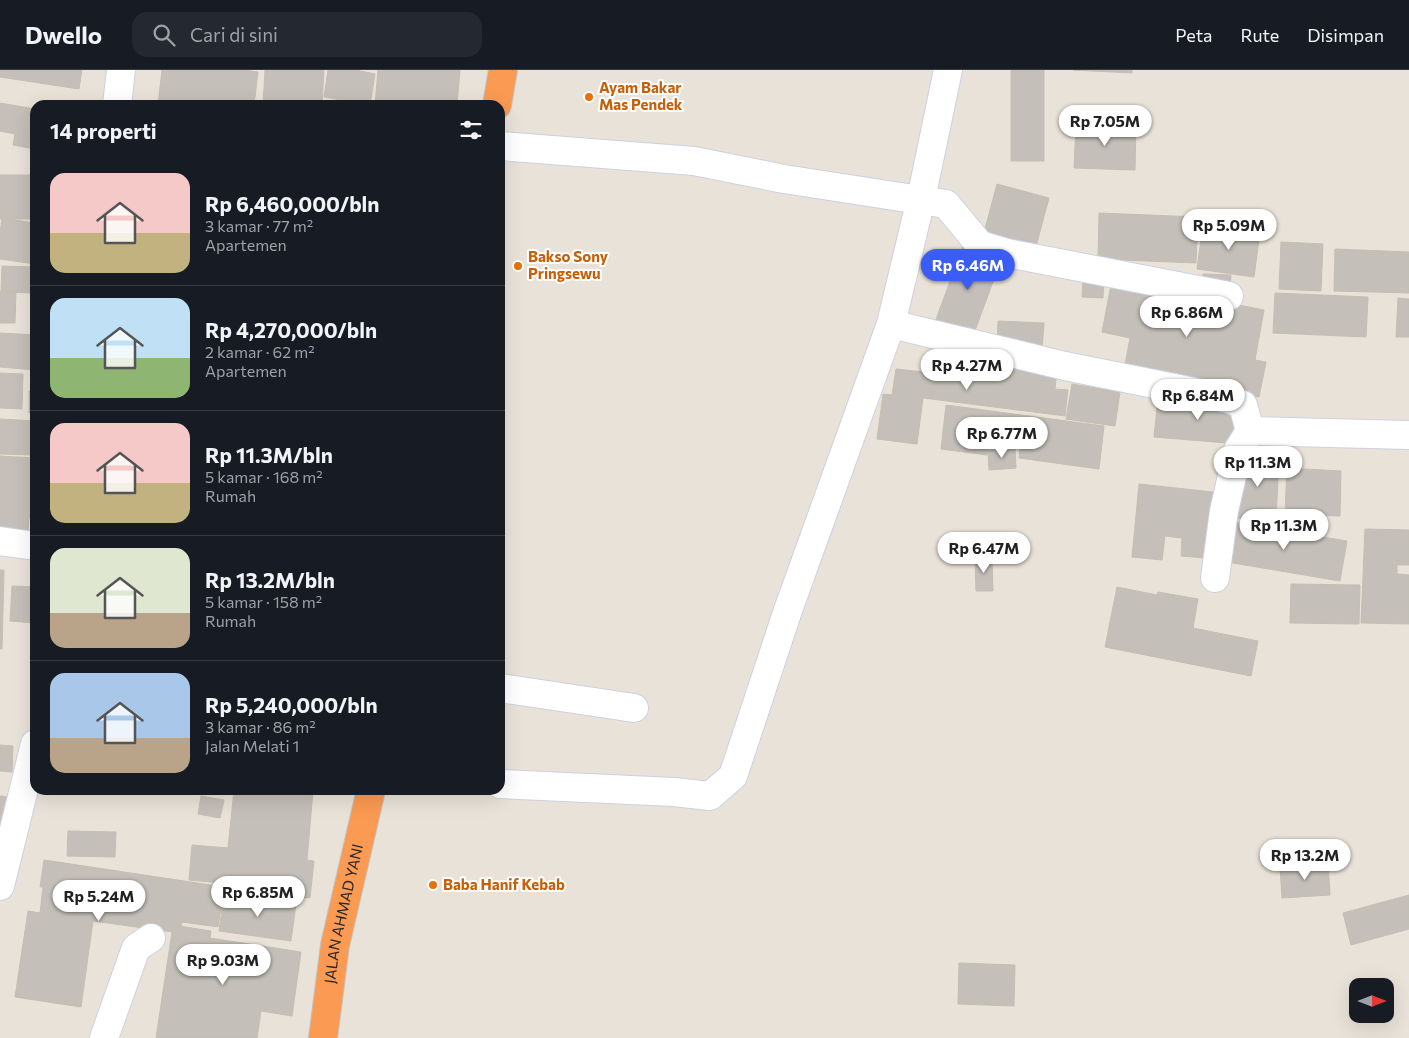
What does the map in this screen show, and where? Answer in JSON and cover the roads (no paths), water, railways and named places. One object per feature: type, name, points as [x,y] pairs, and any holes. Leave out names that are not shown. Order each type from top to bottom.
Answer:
[{"type":"highway","points":[[498,100],[503,70]]},
{"type":"highway","name":"JALAN AHMAD YANI","points":[[323,1038],[334,945],[370,795]]},
{"type":"street","points":[[118,100],[121,70]]},
{"type":"street","points":[[505,784],[674,792],[710,796],[733,776],[787,613],[891,324],[921,199],[948,70]]},
{"type":"street","points":[[505,146],[694,162],[946,204],[980,245],[989,248],[1230,296]]},
{"type":"street","points":[[891,324],[1065,366],[1230,399],[1244,404],[1250,431],[1238,450],[1236,458],[1224,511],[1216,578]]},
{"type":"street","points":[[1250,431],[1409,436]]},
{"type":"street","points":[[0,541],[30,545]]},
{"type":"street","points":[[505,689],[634,708]]},
{"type":"street","points":[[0,886],[30,764]]},
{"type":"street","points":[[104,1038],[136,948],[151,938]]},
{"type":"place","name":"Ayam Bakar Mas Pendek","points":[[589,97]]},
{"type":"place","name":"Bakso Sony Pringsewu","points":[[518,266]]},
{"type":"place","name":"Baba Hanif Kebab","points":[[433,885]]}]
